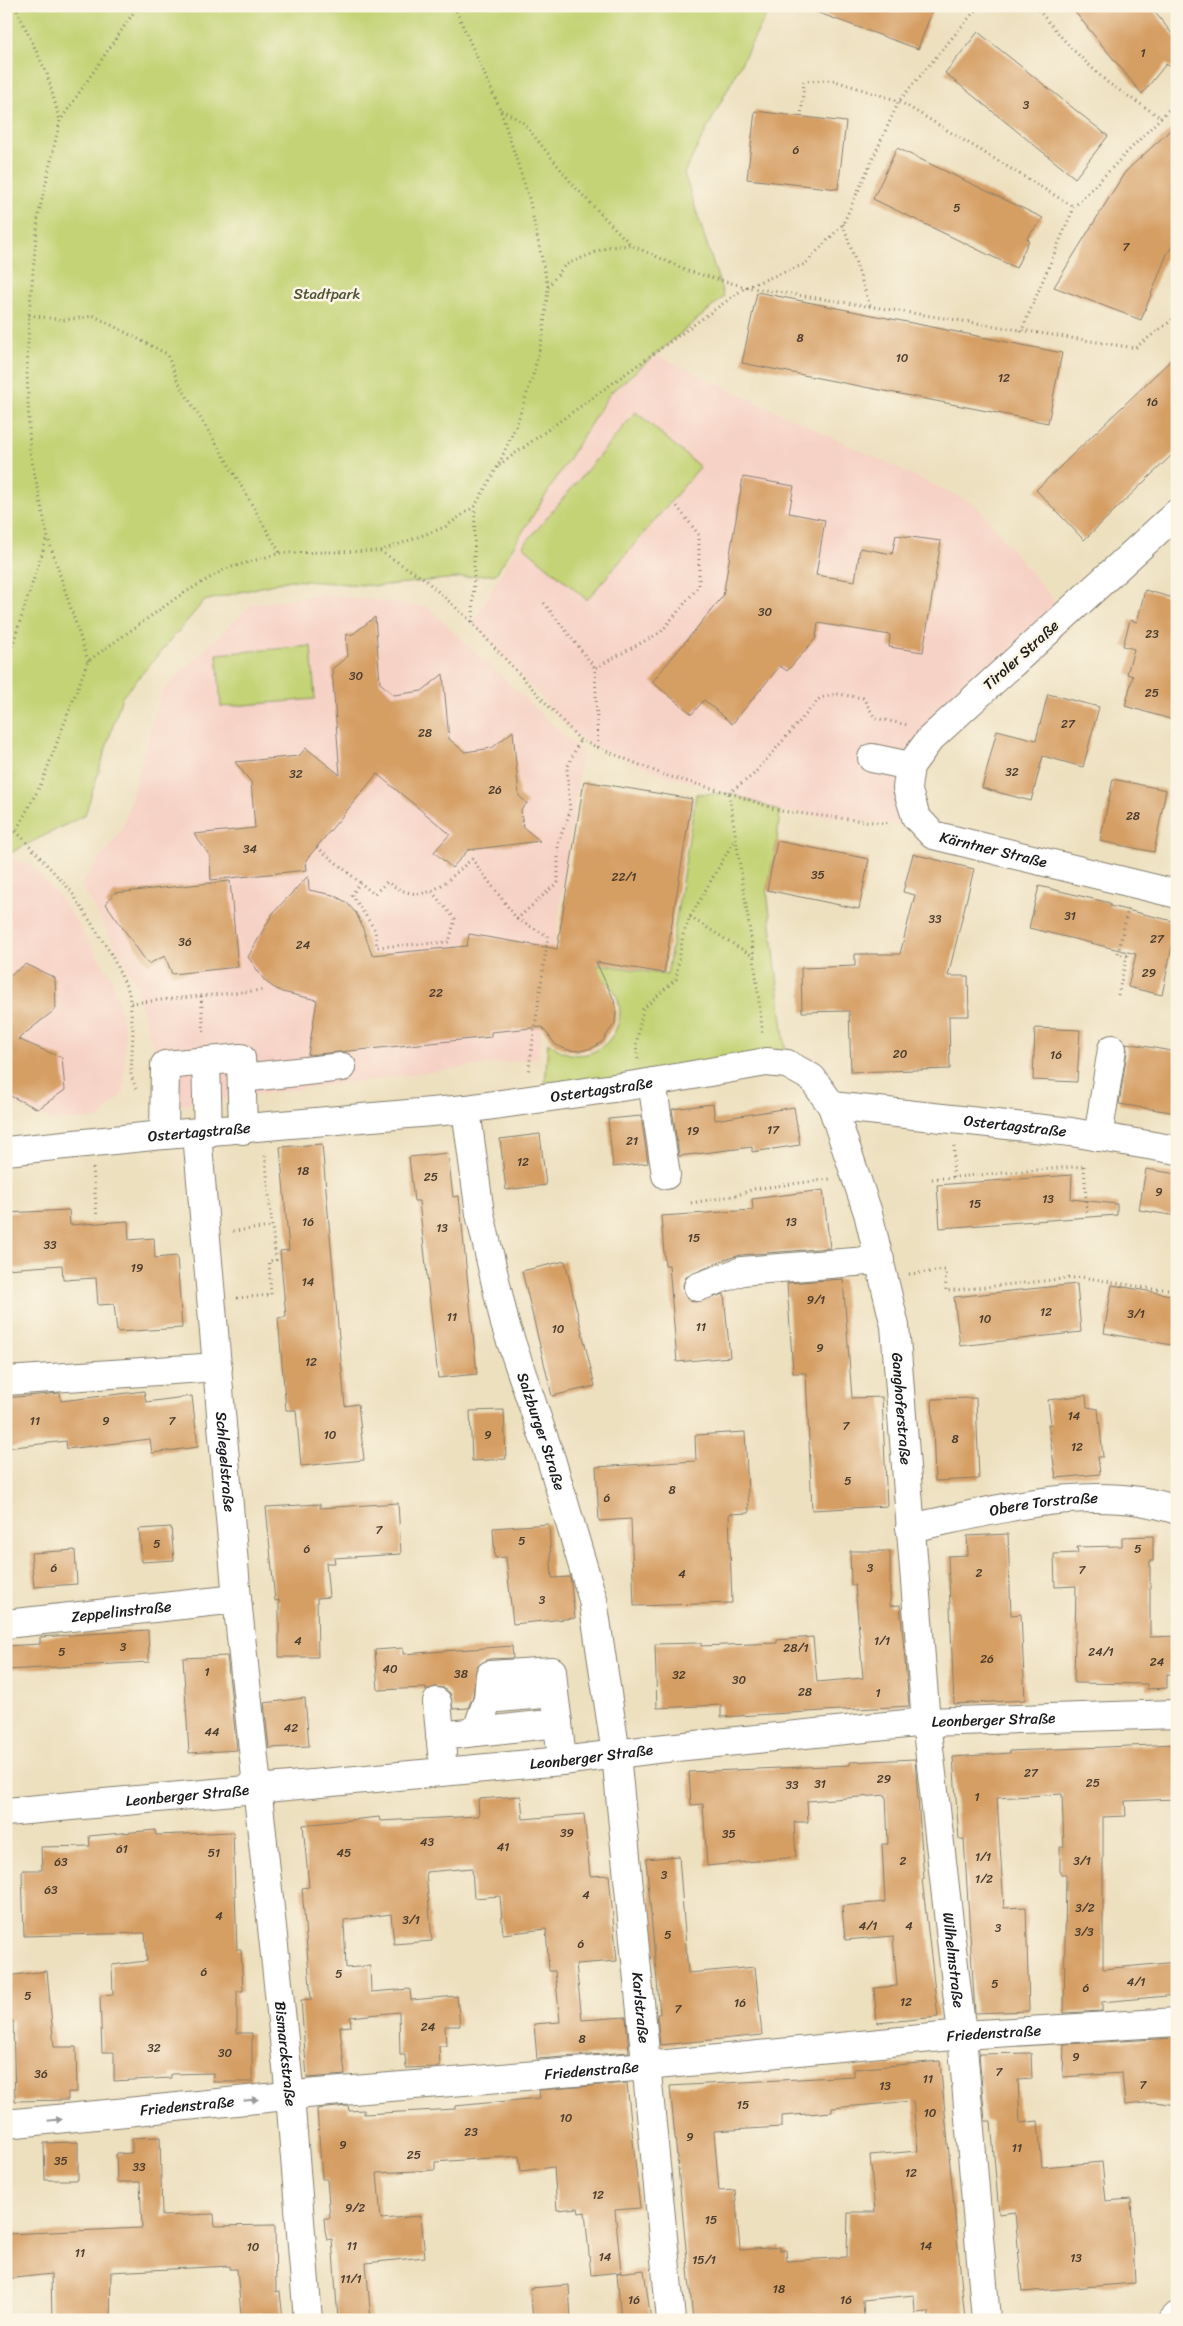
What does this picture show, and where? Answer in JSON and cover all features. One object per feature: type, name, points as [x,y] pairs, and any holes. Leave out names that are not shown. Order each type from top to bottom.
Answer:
[{"type":"street","name":"Tiroler Straße","points":[[910,766],[930,739],[1177,513]]},
{"type":"street","points":[[872,758],[910,766],[907,788],[916,817]]},
{"type":"street","name":"Kärntner Straße","points":[[916,817],[933,835],[1177,894]]},
{"type":"street","points":[[1095,1136],[1112,1049]]},
{"type":"street","points":[[164,1135],[165,1064],[241,1058],[242,1078],[253,1129]]},
{"type":"street","name":"Schlegelstraße","points":[[206,1061],[202,1133],[206,1234],[237,1599],[257,1789]]},
{"type":"street","name":"Ostertagstraße","points":[[6,1152],[164,1135],[466,1110],[647,1083],[766,1062],[787,1064],[812,1078],[832,1106],[1095,1136],[1177,1150]]},
{"type":"street","points":[[242,1078],[342,1067]]},
{"type":"street","points":[[647,1083],[666,1175]]},
{"type":"street","name":"Ganghoferstraße","points":[[832,1106],[868,1213],[895,1326],[926,1722]]},
{"type":"street","name":"Salzburger Straße","points":[[466,1110],[480,1214],[505,1324],[551,1458],[593,1600],[616,1754]]},
{"type":"street","points":[[698,1287],[742,1272],[882,1269]]},
{"type":"street","points":[[6,1381],[218,1367]]},
{"type":"street","name":"Obere Torstraße","points":[[910,1528],[1051,1500],[1112,1498],[1177,1510]]},
{"type":"street","name":"Zeppelinstraße","points":[[6,1624],[237,1599]]},
{"type":"street","points":[[476,1732],[488,1699],[490,1675],[552,1670],[562,1762]]},
{"type":"street","points":[[437,1702],[443,1773]]},
{"type":"street","name":"Leonberger Straße","points":[[6,1812],[562,1762],[616,1754],[926,1722],[1177,1714]]},
{"type":"street","name":"Wilhelmstraße","points":[[926,1722],[962,2035],[986,2320]]},
{"type":"street","points":[[440,1736],[558,1723]]},
{"type":"street","name":"Karlstraße","points":[[616,1754],[648,2066],[670,2320]]},
{"type":"street","name":"Bismarckstraße","points":[[257,1789],[290,2096],[308,2320]]},
{"type":"street","name":"Friedenstraße","points":[[6,2124],[290,2096],[648,2066],[962,2035],[1177,2022]]},
{"type":"street","points":[[1173,2320],[1177,2316]]},
{"type":"path","points":[[15,6],[47,74],[60,121]]},
{"type":"path","points":[[88,661],[48,538],[30,452],[27,371],[29,315],[38,217],[60,121],[138,6]]},
{"type":"path","points":[[6,839],[16,830],[42,782],[88,661],[179,596],[225,569],[280,553],[380,551],[445,527],[475,506],[498,466],[517,423],[533,375],[543,335],[548,288],[529,198],[500,109],[454,6]]},
{"type":"path","points":[[498,466],[746,286],[806,264],[843,224],[900,101],[979,6]]},
{"type":"path","points":[[1035,6],[1070,47],[1108,83],[1160,117]]},
{"type":"path","points":[[801,116],[804,82],[832,80],[900,101],[1074,207]]},
{"type":"path","points":[[1021,332],[1074,207],[1177,101]]},
{"type":"path","points":[[500,109],[522,121],[574,186],[631,245],[688,271],[746,286],[1021,332],[1135,348],[1177,316]]},
{"type":"path","points":[[843,224],[870,306]]},
{"type":"path","points":[[548,288],[565,264],[608,247],[631,245]]},
{"type":"path","points":[[29,315],[62,320],[94,316],[167,354],[178,382],[280,553]]},
{"type":"path","points":[[595,668],[661,632],[699,586],[699,534],[676,505]]},
{"type":"path","points":[[473,624],[475,506]]},
{"type":"path","points":[[6,665],[48,538]]},
{"type":"path","points":[[380,551],[423,578],[473,624],[580,740],[664,775],[729,793],[780,811],[898,825],[916,817]]},
{"type":"path","points":[[544,603],[595,668],[598,747]]},
{"type":"path","points":[[729,793],[753,775],[820,698],[837,694],[863,698],[875,718],[916,726],[930,739]]},
{"type":"path","points":[[517,919],[558,882],[558,842],[570,812],[567,768],[580,740]]},
{"type":"path","points":[[729,793],[754,958],[766,1062]]},
{"type":"path","points":[[16,830],[71,891],[112,954],[129,992],[134,1031],[131,1075],[138,1093]]},
{"type":"path","points":[[647,1083],[636,1045],[643,1009],[676,979],[683,936],[690,917],[736,838]]},
{"type":"path","points":[[317,847],[374,894],[388,882],[399,890],[414,895],[432,892],[472,859],[517,919],[548,936],[524,1101]]},
{"type":"path","points":[[360,882],[352,895],[375,930],[377,947],[449,942],[455,919],[432,892]]},
{"type":"path","points":[[1118,995],[1127,956],[1118,954],[1134,884]]},
{"type":"path","points":[[690,917],[754,958]]},
{"type":"path","points":[[130,1003],[262,990]]},
{"type":"path","points":[[202,996],[206,1061]]},
{"type":"path","points":[[212,1301],[271,1295],[268,1261],[276,1260],[272,1227],[253,1129]]},
{"type":"path","points":[[1087,1214],[1084,1166],[1095,1136]]},
{"type":"path","points":[[90,1142],[97,1218]]},
{"type":"path","points":[[932,1179],[1084,1166]]},
{"type":"path","points":[[691,1203],[738,1195],[753,1189],[855,1175]]},
{"type":"path","points":[[206,1234],[272,1227]]},
{"type":"path","points":[[882,1269],[945,1270],[946,1291],[1082,1277],[1153,1289],[1177,1288]]},
{"type":"shaded area","points":[[657,355],[976,505],[1061,610],[915,758],[916,817],[898,825],[780,811],[729,793],[664,775],[580,740],[473,624],[530,520],[610,393]]},
{"type":"shaded area","points":[[324,594],[428,607],[582,752],[538,1058],[171,1106],[133,978],[81,884],[123,828],[161,692],[252,604]]},
{"type":"shaded area","points":[[6,856],[32,866],[68,908],[112,978],[125,1029],[124,1092],[99,1119],[54,1121],[6,1100]]},
{"type":"green space","name":"Stadtpark","points":[[6,6],[771,6],[684,173],[724,297],[610,393],[496,574],[378,586],[290,580],[204,601],[122,697],[85,815],[6,855]]},
{"type":"green space","points":[[636,412],[700,467],[587,600],[523,546]]},
{"type":"green space","points":[[311,646],[315,699],[221,707],[217,654]]},
{"type":"green space","points":[[729,793],[780,811],[777,841],[767,890],[787,1064],[544,1098],[548,1042],[567,1053],[585,1054],[600,1048],[612,1036],[619,1021],[619,1004],[612,988],[595,974],[599,964],[667,975],[696,794]]},
{"type":"building","points":[[808,6],[934,6],[918,49],[808,9]]},
{"type":"building","points":[[1070,6],[1150,6],[1177,40],[1177,71],[1166,64],[1142,94]]},
{"type":"building","points":[[978,32],[1108,136],[1075,178],[945,73]]},
{"type":"building","points":[[755,111],[846,122],[838,189],[747,179]]},
{"type":"building","points":[[1177,124],[1177,239],[1167,254],[1141,320],[1054,287],[1125,172]]},
{"type":"building","points":[[897,148],[1043,218],[1027,238],[1029,240],[1016,268],[873,199]]},
{"type":"building","points":[[757,292],[1062,353],[1048,423],[742,363]]},
{"type":"building","points":[[1177,354],[1177,450],[1084,540],[1036,490]]},
{"type":"building","points":[[743,477],[794,486],[789,513],[825,520],[816,575],[855,581],[860,548],[892,554],[896,535],[941,541],[923,652],[889,647],[890,635],[818,623],[816,638],[787,671],[780,666],[732,724],[704,700],[692,714],[652,682],[723,596]]},
{"type":"building","points":[[1145,590],[1177,599],[1177,721],[1125,706],[1133,676],[1127,674],[1134,649],[1123,646],[1130,620],[1137,622]]},
{"type":"building","points":[[375,617],[380,683],[394,695],[422,691],[443,674],[449,739],[465,752],[492,748],[513,731],[519,796],[527,803],[521,810],[523,827],[540,841],[468,850],[452,868],[434,852],[450,834],[377,774],[306,860],[307,870],[211,880],[210,856],[194,834],[255,828],[251,782],[235,762],[299,756],[306,748],[340,775],[332,669],[348,656],[346,635],[353,634]]},
{"type":"building","points":[[1048,694],[1099,707],[1083,767],[1043,756],[1031,801],[982,788],[997,730],[1036,740]]},
{"type":"building","points":[[1113,779],[1166,790],[1154,852],[1100,841]]},
{"type":"building","points":[[584,781],[692,799],[664,973],[596,962],[614,1000],[616,1011],[615,1023],[602,1042],[592,1048],[580,1051],[568,1050],[556,1045],[542,1027],[491,1032],[491,1037],[308,1055],[317,1000],[282,992],[273,987],[265,981],[248,957],[273,913],[308,876],[309,890],[333,895],[346,902],[356,913],[372,955],[467,946],[469,934],[557,949]]},
{"type":"building","points":[[777,841],[869,859],[859,909],[767,890]]},
{"type":"building","points":[[913,854],[974,869],[948,976],[968,976],[969,1016],[949,1016],[950,1069],[851,1072],[849,1011],[802,1012],[801,968],[855,966],[855,954],[900,954],[915,895],[903,892]]},
{"type":"building","points":[[230,881],[238,967],[172,974],[165,956],[148,964],[106,904],[114,893]]},
{"type":"building","points":[[1039,886],[1177,922],[1162,995],[1128,987],[1136,954],[1029,928]]},
{"type":"building","points":[[26,964],[55,978],[56,1009],[18,1039],[62,1058],[65,1090],[38,1109],[6,1094],[6,978]]},
{"type":"building","points":[[1035,1028],[1080,1030],[1077,1082],[1033,1080]]},
{"type":"building","points":[[1126,1043],[1177,1052],[1177,1113],[1119,1104],[1127,1051]]},
{"type":"building","points":[[713,1104],[715,1120],[794,1107],[800,1145],[752,1152],[752,1147],[679,1156],[672,1109]]},
{"type":"building","points":[[641,1116],[648,1163],[613,1167],[608,1119]]},
{"type":"building","points":[[540,1134],[546,1185],[506,1190],[500,1139]]},
{"type":"building","points":[[322,1144],[345,1406],[358,1404],[364,1460],[301,1466],[296,1410],[286,1410],[278,1318],[286,1317],[280,1251],[289,1250],[280,1147]]},
{"type":"building","points":[[448,1153],[453,1197],[459,1196],[477,1374],[438,1378],[419,1201],[414,1201],[409,1157]]},
{"type":"building","points":[[1146,1169],[1177,1174],[1177,1216],[1139,1210]]},
{"type":"building","points":[[1072,1175],[1071,1199],[1117,1204],[1117,1215],[940,1228],[937,1185]]},
{"type":"building","points":[[823,1190],[830,1248],[741,1255],[726,1259],[686,1277],[683,1285],[684,1293],[688,1299],[695,1302],[724,1294],[730,1357],[677,1362],[669,1265],[665,1265],[661,1216],[753,1210],[752,1199]]},
{"type":"building","points":[[69,1210],[70,1225],[128,1221],[129,1240],[154,1238],[155,1258],[177,1256],[182,1328],[117,1332],[114,1304],[98,1305],[96,1278],[63,1280],[62,1265],[6,1269],[6,1213]]},
{"type":"building","points":[[565,1261],[595,1386],[552,1396],[522,1271]]},
{"type":"building","points":[[843,1279],[852,1398],[882,1397],[887,1506],[812,1510],[806,1373],[793,1373],[787,1283]]},
{"type":"building","points":[[1077,1284],[1081,1332],[960,1346],[954,1297]]},
{"type":"building","points":[[1112,1285],[1177,1296],[1177,1346],[1104,1333]]},
{"type":"building","points":[[144,1391],[146,1402],[192,1396],[198,1447],[152,1453],[150,1439],[67,1449],[66,1441],[6,1448],[6,1398],[60,1393],[61,1401]]},
{"type":"building","points":[[1086,1395],[1087,1407],[1098,1409],[1103,1457],[1098,1457],[1100,1474],[1056,1478],[1048,1424],[1051,1424],[1048,1400]]},
{"type":"building","points":[[976,1398],[979,1479],[935,1481],[932,1399]]},
{"type":"building","points":[[504,1410],[506,1459],[472,1461],[470,1411]]},
{"type":"building","points":[[745,1432],[749,1513],[729,1514],[732,1603],[634,1606],[631,1519],[599,1521],[596,1467],[696,1461],[695,1435]]},
{"type":"building","points":[[398,1503],[401,1554],[334,1558],[335,1563],[326,1563],[329,1597],[317,1598],[318,1657],[279,1657],[279,1600],[275,1601],[266,1507],[320,1504],[320,1508]]},
{"type":"building","points":[[549,1524],[552,1578],[570,1577],[575,1618],[513,1624],[506,1557],[495,1558],[493,1528]]},
{"type":"building","points":[[171,1527],[174,1560],[142,1562],[139,1529]]},
{"type":"building","points":[[1008,1534],[1011,1615],[1021,1614],[1025,1700],[954,1704],[948,1556],[968,1555],[967,1536]]},
{"type":"building","points":[[1153,1536],[1153,1561],[1150,1561],[1150,1637],[1177,1636],[1177,1674],[1167,1674],[1167,1688],[1147,1689],[1147,1684],[1074,1683],[1076,1586],[1055,1587],[1054,1554],[1078,1553],[1077,1547],[1122,1546],[1122,1537]]},
{"type":"building","points":[[75,1550],[77,1584],[34,1587],[31,1553]]},
{"type":"building","points":[[850,1551],[890,1551],[890,1606],[900,1605],[909,1706],[721,1717],[721,1705],[657,1708],[655,1644],[701,1643],[701,1646],[777,1643],[777,1640],[813,1637],[817,1682],[863,1678],[855,1585],[851,1585]]},
{"type":"building","points":[[148,1630],[149,1662],[6,1670],[6,1646],[40,1644],[40,1637]]},
{"type":"building","points":[[512,1646],[513,1658],[489,1659],[477,1666],[473,1696],[468,1708],[453,1709],[450,1693],[443,1688],[435,1687],[426,1691],[426,1688],[378,1690],[375,1650],[403,1648],[403,1654]]},
{"type":"building","points":[[227,1656],[237,1750],[189,1753],[183,1658]]},
{"type":"building","points":[[305,1698],[309,1746],[269,1748],[264,1703]]},
{"type":"building","points":[[1177,1744],[1177,1799],[1125,1801],[1126,1816],[1103,1817],[1103,1969],[1177,1962],[1177,1995],[1102,2002],[1102,2011],[1064,2013],[1066,1874],[1060,1874],[1060,1847],[1064,1847],[1062,1794],[997,1798],[1004,1908],[1026,1907],[1029,2011],[975,2013],[964,1839],[959,1839],[953,1757],[1010,1753],[1010,1751]]},
{"type":"building","points":[[915,1759],[924,1879],[922,1879],[938,2017],[877,2023],[874,1988],[897,1986],[893,1936],[845,1940],[842,1906],[885,1902],[882,1844],[888,1844],[886,1795],[807,1801],[808,1822],[794,1822],[796,1857],[707,1866],[703,1804],[691,1805],[689,1772],[850,1765],[850,1762]]},
{"type":"building","points":[[521,1796],[523,1819],[584,1814],[590,1876],[609,1875],[617,1961],[576,1964],[582,2020],[626,2017],[629,2052],[537,2059],[534,2024],[560,2022],[555,1971],[549,1971],[546,1929],[503,1934],[500,1896],[474,1898],[472,1868],[426,1872],[432,1941],[394,1944],[391,1914],[344,1920],[346,1968],[370,1966],[371,1992],[410,1989],[411,2000],[457,1996],[460,2026],[445,2026],[446,2046],[439,2046],[440,2067],[406,2068],[405,2055],[400,2055],[399,2012],[350,2017],[351,2026],[340,2027],[345,2075],[307,2078],[301,2000],[311,1999],[302,1888],[309,1887],[303,1825],[379,1817],[380,1821],[479,1816],[478,1799]]},
{"type":"building","points":[[155,1830],[156,1835],[233,1832],[237,1950],[241,1950],[243,1991],[237,1991],[237,2033],[252,2033],[252,2082],[213,2082],[213,2073],[171,2074],[171,2078],[114,2081],[114,2052],[102,2052],[100,1996],[113,1995],[112,1965],[147,1961],[145,1933],[24,1936],[22,1870],[42,1870],[41,1847],[90,1846],[89,1836]]},
{"type":"building","points":[[679,1856],[688,1973],[755,1967],[762,2035],[660,2045],[657,2014],[660,2014],[646,1859]]},
{"type":"building","points":[[47,1971],[54,2047],[76,2047],[77,2092],[68,2092],[68,2100],[15,2101],[13,2021],[6,2021],[6,1976]]},
{"type":"building","points":[[1177,2038],[1177,2105],[1155,2102],[1125,2105],[1122,2073],[1063,2077],[1064,2044]]},
{"type":"building","points":[[1031,2053],[1032,2079],[1018,2080],[1020,2123],[1038,2121],[1042,2167],[1102,2162],[1106,2201],[1131,2199],[1135,2283],[1022,2292],[1015,2212],[999,2214],[991,2121],[985,2121],[979,2054]]},
{"type":"building","points":[[940,2061],[965,2320],[929,2320],[929,2312],[915,2313],[914,2295],[863,2300],[864,2320],[693,2320],[670,2086],[854,2076],[854,2069]],"holes":[[[913,2101],[918,2151],[870,2155],[875,2212],[848,2212],[847,2257],[787,2261],[786,2250],[780,2250],[780,2247],[740,2250],[735,2190],[719,2191],[714,2131],[782,2127],[782,2116],[832,2112],[832,2108]]]},
{"type":"building","points":[[627,2083],[640,2208],[615,2210],[621,2272],[591,2275],[585,2212],[579,2213],[578,2208],[557,2210],[554,2167],[521,2171],[519,2156],[435,2162],[435,2170],[377,2173],[381,2219],[421,2216],[425,2257],[366,2263],[371,2320],[338,2320],[332,2239],[327,2240],[325,2230],[324,2218],[330,2218],[327,2179],[322,2179],[317,2109],[348,2106],[349,2111],[364,2110],[364,2114],[455,2109],[455,2106],[540,2098],[539,2090]]},
{"type":"building","points":[[160,2137],[162,2216],[214,2214],[215,2226],[275,2225],[276,2292],[280,2291],[283,2320],[263,2320],[262,2313],[241,2315],[237,2269],[230,2269],[230,2266],[111,2272],[110,2320],[52,2320],[51,2274],[6,2279],[6,2234],[142,2228],[140,2182],[117,2182],[116,2154],[132,2153],[132,2138]]},
{"type":"building","points":[[78,2142],[78,2180],[45,2180],[44,2143]]},
{"type":"building","points":[[644,2270],[651,2320],[621,2320],[617,2273]]},
{"type":"building","points":[[569,2285],[571,2320],[533,2320],[530,2288]]}]
